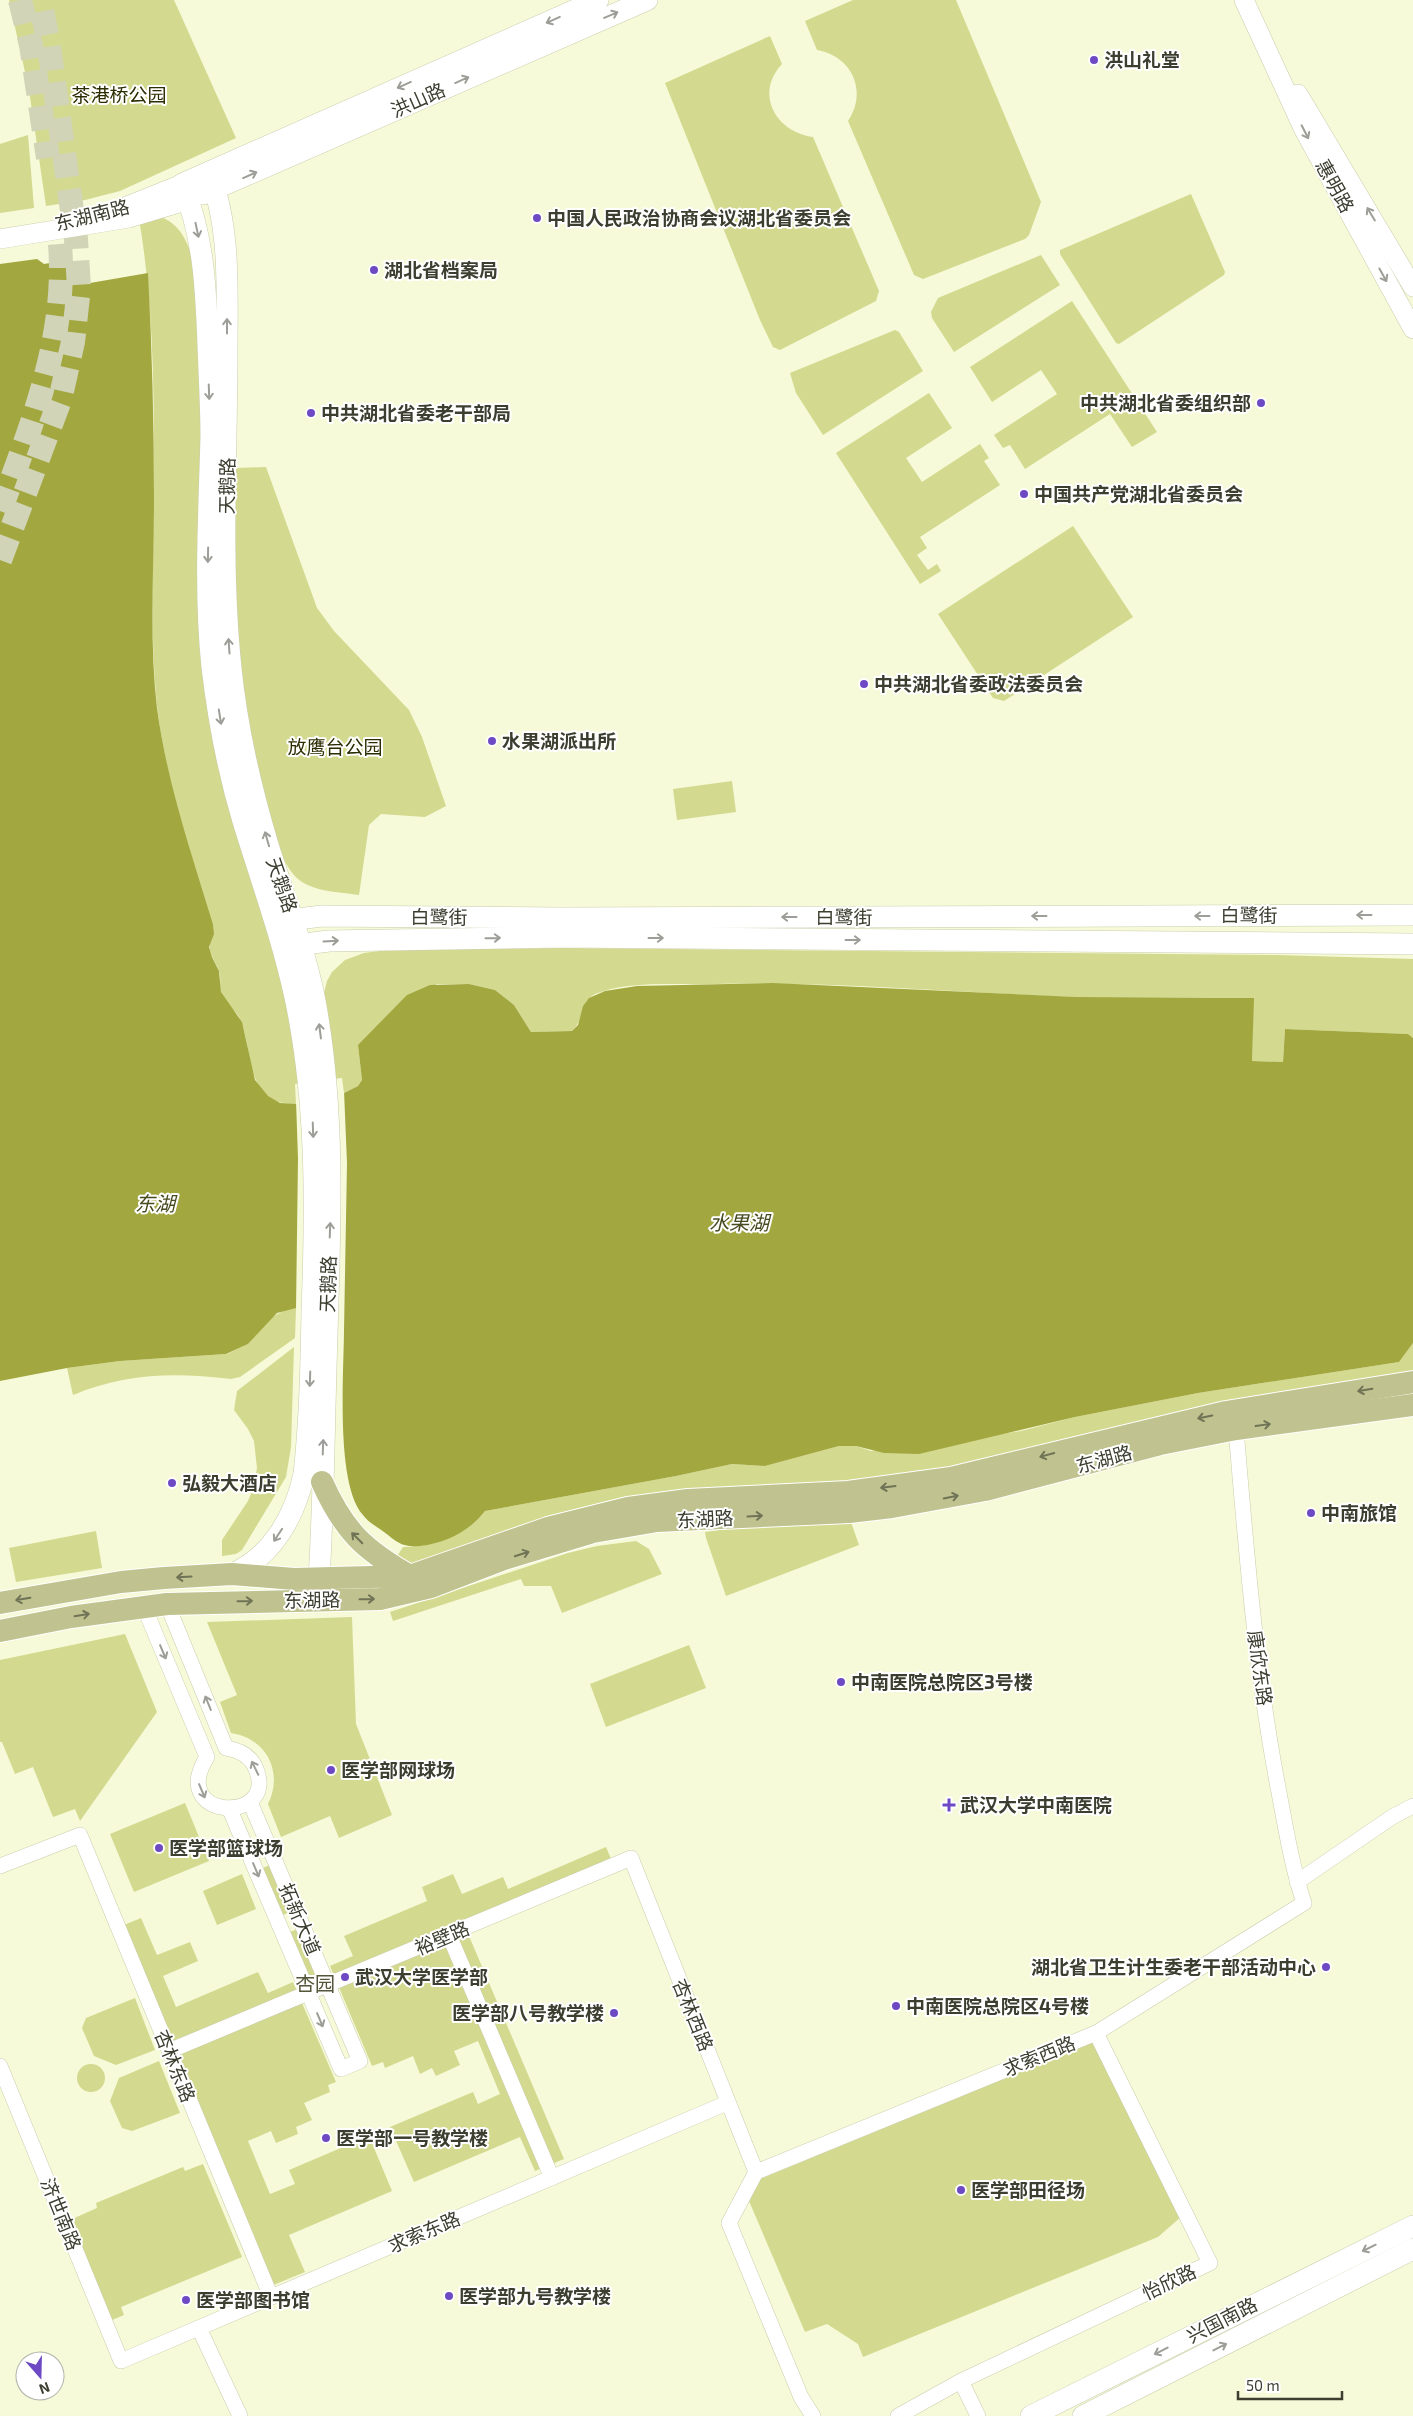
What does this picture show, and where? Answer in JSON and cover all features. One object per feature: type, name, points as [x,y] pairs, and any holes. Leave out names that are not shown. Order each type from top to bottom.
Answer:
[{"type":"main road","name":"洪山路","points":[[212,181],[598,0]]},
{"type":"main road","name":"洪山路","points":[[185,192],[647,0]]},
{"type":"main road","name":"天鹅路","points":[[212,181],[223,226],[226,281],[227,559],[231,669],[242,736],[285,920],[292,945],[318,1016],[318,1081],[331,1162],[319,1331],[307,1452],[300,1492],[274,1542],[247,1568],[232,1574]]},
{"type":"main road","name":"天鹅路","points":[[185,192],[199,240],[206,309],[211,433],[208,563],[212,668],[223,739],[236,798],[285,920]]},
{"type":"main road","name":"白鹭街","points":[[285,920],[322,916],[571,918],[1413,915]]},
{"type":"main road","name":"白鹭街","points":[[292,945],[329,941],[562,937],[1413,944]]},
{"type":"main road","name":"天鹅路","points":[[319,1331],[322,1482],[319,1590]]},
{"type":"main road","name":"东湖路","points":[[0,1631],[71,1617],[144,1607],[319,1590],[410,1576],[548,1528],[628,1508],[688,1500],[848,1492],[925,1482],[990,1470],[1226,1412],[1413,1382]]},
{"type":"main road","name":"东湖路","points":[[0,1603],[121,1582],[232,1574],[380,1599],[401,1596],[431,1587],[504,1559],[593,1532],[657,1521],[849,1512],[892,1507],[985,1490],[1160,1444],[1236,1429],[1413,1405]]},
{"type":"main road","points":[[322,1482],[344,1525],[370,1551],[410,1576]]},
{"type":"main road","name":"兴国南路","points":[[1031,2416],[1413,2226]]},
{"type":"main road","name":"兴国南路","points":[[1083,2416],[1413,2249]]},
{"type":"street","name":"惠明路","points":[[1244,0],[1304,130],[1413,329]]},
{"type":"street","name":"惠明路","points":[[1263,40],[1317,123],[1413,287]]},
{"type":"street","name":"东湖南路","points":[[0,237],[185,192]]},
{"type":"street","name":"康欣东路","points":[[1236,1429],[1252,1608],[1261,1681],[1272,1753],[1297,1882],[1304,1904]]},
{"type":"street","points":[[144,1607],[207,1757],[198,1778],[202,1793],[212,1805],[230,1810],[250,1802],[256,1792],[259,1783],[255,1766],[245,1755],[226,1748],[167,1604]]},
{"type":"street","name":"拓新大道","points":[[230,1810],[341,2069],[360,2061],[250,1802]]},
{"type":"street","points":[[1297,1882],[1397,1814],[1413,1806]]},
{"type":"street","name":"杏林东路","points":[[0,1866],[80,1835],[271,2297]]},
{"type":"street","name":"裕壁路","points":[[169,2051],[309,1995],[631,1858]]},
{"type":"street","name":"杏林西路","points":[[631,1858],[756,2172]]},
{"type":"street","name":"求索西路","points":[[756,2172],[1096,2032],[1304,1904]]},
{"type":"street","points":[[449,1935],[552,2178]]},
{"type":"street","name":"怡欣路","points":[[898,2416],[961,2381],[1210,2263],[1096,2032]]},
{"type":"street","name":"济世南路","points":[[0,2066],[121,2361]]},
{"type":"street","name":"求索东路","points":[[121,2361],[728,2103]]},
{"type":"street","points":[[756,2172],[729,2223],[801,2397],[813,2416]]},
{"type":"street","points":[[199,2328],[240,2416]]},
{"type":"street","points":[[961,2381],[978,2416]]},
{"type":"green space","name":"茶港桥公园","points":[[9,0],[174,0],[236,138],[120,191],[85,200],[46,206],[29,90]]},
{"type":"green space","points":[[853,0],[956,0],[1041,202],[1029,235],[1025,239],[923,279],[914,275],[848,121],[854,110],[857,98],[853,76],[839,59],[817,50],[805,21]]},
{"type":"green space","points":[[770,36],[782,64],[774,76],[770,87],[770,99],[773,110],[789,128],[800,134],[813,137],[879,291],[876,301],[780,350],[773,347],[760,320],[665,83]]},
{"type":"green space","points":[[28,135],[34,208],[0,213],[0,144]]},
{"type":"green space","points":[[1191,194],[1225,272],[1224,275],[1119,344],[1116,343],[1060,254],[1060,250]]},
{"type":"green space","points":[[160,217],[181,232],[189,248],[197,273],[215,752],[226,799],[285,985],[303,1083],[295,1084],[296,1104],[280,1102],[268,1096],[260,1087],[254,1076],[241,1021],[222,994],[220,974],[210,950],[213,924],[172,789],[161,733],[155,680],[153,629],[154,466],[151,324],[139,219]]},
{"type":"green space","points":[[1041,255],[1060,285],[954,352],[932,318],[931,312],[938,298]]},
{"type":"green space","points":[[1072,301],[1157,432],[1132,447],[1110,414],[1025,469],[1010,445],[1003,448],[994,435],[1057,394],[1041,370],[992,402],[970,367]]},
{"type":"green space","points":[[895,330],[899,332],[923,371],[823,435],[796,393],[790,373]]},
{"type":"green space","points":[[929,393],[952,428],[906,458],[922,482],[980,444],[989,458],[984,461],[1000,485],[920,537],[927,548],[917,555],[928,570],[937,564],[941,571],[920,584],[836,453]]},
{"type":"green space","name":"放鹰台公园","points":[[266,467],[317,608],[334,631],[409,710],[422,737],[446,806],[425,817],[381,814],[369,825],[359,895],[311,887],[298,879],[287,865],[275,837],[252,744],[237,631],[235,570],[236,468]]},
{"type":"green space","points":[[1073,526],[1133,617],[1004,701],[993,698],[938,614]]},
{"type":"green space","points":[[732,781],[736,812],[677,820],[673,789]]},
{"type":"green space","points":[[565,948],[1278,955],[1413,959],[1413,1038],[1408,1034],[1285,1029],[1283,1062],[1252,1061],[1253,998],[1075,997],[805,984],[654,984],[623,987],[590,997],[586,1002],[576,1027],[572,1031],[531,1032],[514,1005],[495,990],[469,984],[437,984],[358,1045],[362,1080],[358,1086],[344,1093],[342,1078],[333,1079],[324,993],[332,972],[345,960],[364,953],[387,950]]},
{"type":"green space","points":[[289,1308],[296,1308],[295,1338],[240,1377],[231,1379],[170,1375],[131,1378],[112,1382],[73,1395],[67,1368],[120,1361],[227,1354],[248,1344],[272,1317]]},
{"type":"green space","points":[[1413,1343],[1413,1372],[1006,1459],[410,1569],[396,1558],[403,1547],[438,1542],[459,1533],[469,1527],[485,1511],[732,1464],[765,1466],[839,1446],[856,1446],[871,1451],[1021,1431],[1075,1417],[1198,1393],[1399,1362]]},
{"type":"green space","points":[[294,1347],[291,1447],[286,1477],[242,1550],[236,1554],[222,1556],[222,1540],[248,1501],[253,1489],[257,1468],[254,1441],[234,1410],[237,1391]]},
{"type":"green space","points":[[851,1522],[859,1545],[726,1596],[705,1532],[749,1526]]},
{"type":"green space","points":[[96,1531],[102,1568],[16,1582],[9,1548]]},
{"type":"green space","points":[[636,1541],[649,1549],[662,1574],[562,1613],[551,1586],[524,1586],[521,1579],[393,1621],[390,1612],[568,1553],[597,1546]]},
{"type":"green space","points":[[352,1617],[356,1724],[392,1815],[339,1838],[330,1816],[281,1837],[268,1804],[274,1780],[273,1769],[269,1758],[254,1742],[243,1736],[231,1733],[220,1702],[237,1695],[207,1622]]},
{"type":"green space","points":[[125,1634],[157,1712],[80,1821],[75,1809],[53,1817],[33,1767],[15,1774],[2,1742],[0,1742],[0,1660]]},
{"type":"green space","points":[[689,1645],[706,1688],[606,1727],[590,1684]]},
{"type":"green space","name":"医学部篮球场","points":[[185,1803],[209,1861],[134,1892],[110,1834]]},
{"type":"green space","points":[[606,1847],[611,1859],[463,1922],[564,2159],[535,2171],[520,2137],[414,2182],[390,2127],[473,2092],[478,2104],[500,2094],[478,2041],[454,2051],[460,2065],[436,2076],[432,2068],[420,2074],[413,2056],[385,2068],[383,2062],[372,2066],[330,1966],[353,1956],[344,1936],[427,1901],[422,1887],[453,1874],[462,1894],[503,1877],[508,1889]]},
{"type":"green space","points":[[270,1865],[290,1912],[283,1915],[263,1868]]},
{"type":"green space","points":[[242,1874],[256,1909],[217,1925],[203,1891]]},
{"type":"green space","points":[[141,1918],[157,1955],[190,1942],[198,1961],[163,1976],[176,2007],[258,1972],[268,1993],[293,1982],[336,2082],[328,2085],[330,2092],[304,2103],[312,2120],[296,2127],[298,2134],[276,2143],[271,2131],[248,2141],[270,2194],[295,2184],[289,2170],[369,2136],[392,2191],[289,2235],[305,2272],[271,2286],[124,1925]]},
{"type":"green space","points":[[298,1929],[319,1978],[311,1981],[290,1932]]},
{"type":"green space","points":[[135,1998],[155,2050],[116,2065],[94,2056],[82,2028],[86,2018]]},
{"type":"green space","name":"医学部田径场","points":[[1093,2042],[1182,2216],[1158,2237],[863,2357],[858,2344],[827,2324],[805,2332],[749,2201],[760,2179]]},
{"type":"green space","points":[[159,2061],[180,2113],[132,2131],[122,2128],[110,2101],[119,2078]]},
{"type":"green space","points":[[91,2064],[101,2068],[105,2078],[101,2088],[91,2092],[81,2088],[77,2078],[81,2068]]},
{"type":"green space","points":[[203,2164],[242,2257],[121,2307],[124,2315],[112,2320],[70,2220],[97,2208],[96,2203],[183,2167],[185,2171]]},
{"type":"water","name":"水果湖","points":[[37,259],[44,264],[68,260],[73,280],[89,277],[90,283],[148,273],[154,443],[153,656],[161,736],[173,790],[213,924],[214,934],[209,947],[219,971],[221,992],[242,1022],[255,1080],[268,1096],[280,1103],[296,1104],[344,1093],[358,1086],[362,1080],[358,1045],[407,995],[430,985],[469,984],[495,990],[514,1005],[531,1032],[572,1031],[578,1025],[583,1006],[589,998],[605,991],[637,986],[773,983],[1076,997],[1254,998],[1252,1061],[1283,1062],[1285,1029],[1408,1034],[1413,1038],[1413,1343],[1399,1362],[1198,1393],[1075,1417],[919,1454],[884,1453],[856,1446],[839,1446],[765,1466],[732,1464],[485,1511],[457,1535],[439,1542],[414,1546],[400,1544],[370,1522],[363,1515],[354,1500],[348,1479],[345,1454],[343,1426],[344,1328],[339,1317],[296,1308],[277,1313],[248,1344],[226,1354],[120,1361],[67,1368],[0,1381],[0,264]]},
{"type":"pier","points":[[344,1091],[347,1163],[344,1331],[342,1331],[337,1319],[296,1310],[298,1158],[296,1101]]},
{"type":"tunnel","points":[[20,0],[31,45],[48,158]]},
{"type":"tunnel","points":[[0,560],[60,400],[73,342],[79,287],[76,239],[48,40],[40,0]]},
{"type":"tunnel","points":[[0,511],[37,406],[55,335],[60,299],[61,263],[58,226]]},
{"type":"place","name":"洪山礼堂","points":[[1094,60]]},
{"type":"place","name":"中国人民政治协商会议湖北省委员会","points":[[537,218]]},
{"type":"place","name":"湖北省档案局","points":[[374,270]]},
{"type":"place","name":"中共湖北省委组织部","points":[[1261,403]]},
{"type":"place","name":"中共湖北省委老干部局","points":[[311,413]]},
{"type":"place","name":"中国共产党湖北省委员会","points":[[1024,494]]},
{"type":"place","name":"中共湖北省委政法委员会","points":[[864,684]]},
{"type":"place","name":"水果湖派出所","points":[[492,741]]},
{"type":"place","name":"弘毅大酒店","points":[[172,1483]]},
{"type":"place","name":"中南旅馆","points":[[1311,1513]]},
{"type":"place","name":"中南医院总院区3号楼","points":[[841,1682]]},
{"type":"place","name":"医学部网球场","points":[[331,1770]]},
{"type":"place","name":"武汉大学中南医院","points":[[949,1805]]},
{"type":"place","name":"医学部篮球场","points":[[159,1848]]},
{"type":"place","name":"湖北省卫生计生委老干部活动中心","points":[[1326,1967]]},
{"type":"place","name":"武汉大学医学部","points":[[345,1977]]},
{"type":"place","name":"中南医院总院区4号楼","points":[[896,2006]]},
{"type":"place","name":"医学部八号教学楼","points":[[614,2013]]},
{"type":"place","name":"医学部一号教学楼","points":[[326,2138]]},
{"type":"place","name":"医学部田径场","points":[[961,2190]]},
{"type":"place","name":"医学部九号教学楼","points":[[449,2296]]},
{"type":"place","name":"医学部图书馆","points":[[186,2300]]},
{"type":"district","name":"杏园","points":[[315,1984]]},
{"type":"water label","name":"东湖","points":[[155,1204]]}]
